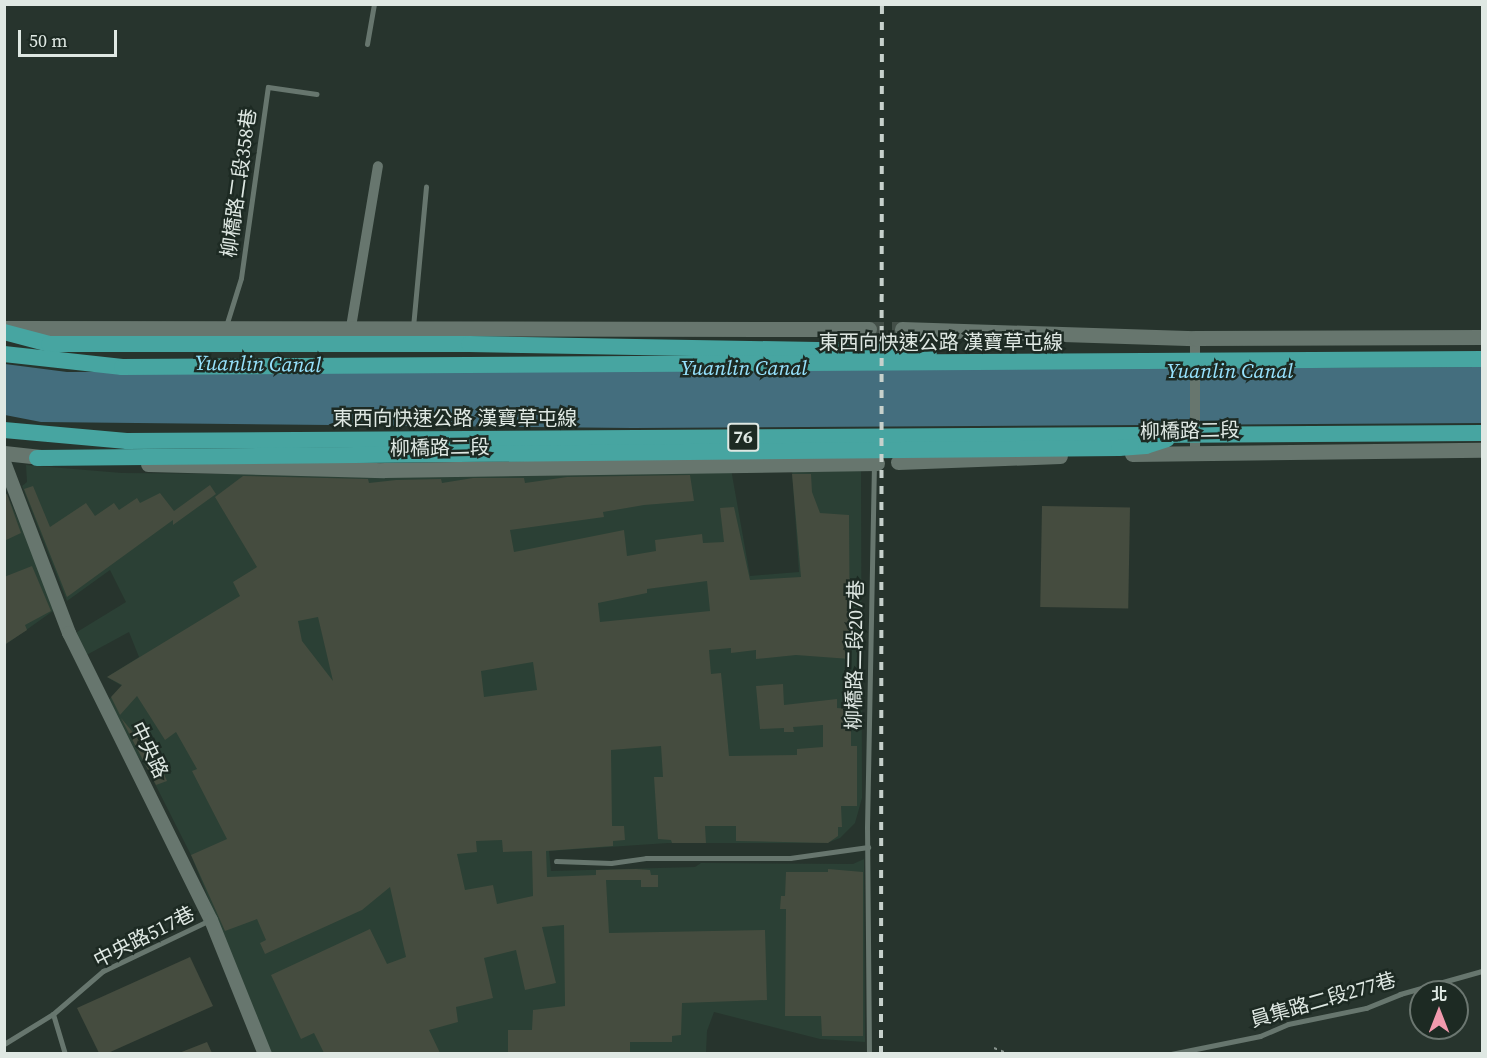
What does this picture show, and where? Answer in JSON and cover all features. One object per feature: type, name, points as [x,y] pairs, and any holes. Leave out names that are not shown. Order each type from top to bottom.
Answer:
[{"type":"highway","points":[[4,330],[49,344],[469,344],[1066,353],[1127,362]]},
{"type":"highway","name":"東西向快速公路 漢寶草屯線","points":[[4,354],[122,367],[1482,359]]},
{"type":"highway","name":"東西向快速公路 漢寶草屯線","points":[[4,430],[127,441],[1189,431],[1482,433]]},
{"type":"highway","points":[[37,458],[241,458],[1119,448],[1146,446],[1189,431]]},
{"type":"main road","points":[[4,330],[225,330],[351,327],[869,329]]},
{"type":"main road","points":[[902,329],[1195,338],[1482,337]]},
{"type":"main road","name":"柳橋路二段","points":[[898,462],[1195,451],[1482,450]]},
{"type":"main road","name":"柳橋路二段","points":[[4,453],[37,458],[208,467],[384,470],[875,463]]},
{"type":"street","points":[[351,327],[378,166]]},
{"type":"street","points":[[1195,338],[1196,366],[1189,431],[1195,451]]},
{"type":"street","name":"中央路","points":[[4,462],[69,633],[211,920],[265,1053]]},
{"type":"lane","points":[[367,44],[374,4]]},
{"type":"lane","name":"柳橋路二段358巷","points":[[225,330],[241,278],[268,87],[316,94]]},
{"type":"lane","points":[[413,329],[426,188]]},
{"type":"lane","name":"柳橋路二段207巷","points":[[869,1053],[868,847],[875,463]]},
{"type":"lane","points":[[556,861],[611,863],[646,858],[790,858],[868,847]]},
{"type":"lane","name":"中央路517巷","points":[[4,1044],[53,1014],[103,971],[211,920]]},
{"type":"lane","name":"員集路二段277巷","points":[[1172,1053],[1260,1035],[1288,1024],[1366,1008],[1400,993],[1482,971]]},
{"type":"lane","points":[[53,1014],[65,1053]]},
{"type":"path","points":[[994,1048],[1009,1053]]},
{"type":"shaded area","points":[[26,465],[122,473],[245,474],[731,469],[750,576],[799,572],[792,470],[861,470],[862,798],[855,823],[840,838],[827,843],[668,843],[549,851],[551,871],[695,867],[701,863],[853,864],[864,859],[865,1042],[820,1039],[714,1012],[707,1031],[706,1053],[271,1053],[191,855],[147,768],[100,709],[122,686],[107,677],[139,657],[129,632],[81,658],[77,632],[126,602],[110,570],[67,601],[22,486],[27,482]]},
{"type":"shaded area","points":[[4,488],[40,568],[53,611],[5,645]]},
{"type":"water","name":"Yuanlin Canal","points":[[5,364],[67,372],[1482,367],[1482,423],[633,428],[41,422],[5,415]]},
{"type":"building","points":[[792,474],[811,474],[812,492],[820,513],[849,515],[850,659],[796,655],[756,659],[756,650],[731,653],[731,648],[709,650],[711,674],[721,673],[729,756],[797,755],[797,749],[823,747],[823,725],[793,727],[794,732],[784,732],[784,728],[760,729],[756,686],[783,684],[784,705],[837,699],[837,708],[851,709],[851,746],[857,746],[857,806],[841,806],[842,827],[838,827],[838,836],[828,843],[736,841],[736,826],[705,826],[706,843],[672,843],[671,840],[658,839],[654,777],[663,777],[661,746],[611,750],[612,826],[624,826],[625,840],[613,841],[613,846],[546,851],[547,877],[596,875],[596,870],[636,869],[650,870],[651,875],[658,875],[658,887],[641,887],[641,880],[606,880],[609,933],[765,930],[767,1000],[682,1003],[681,1035],[672,1036],[672,1042],[630,1042],[630,1053],[508,1053],[508,1030],[532,1030],[533,1010],[565,1006],[564,925],[542,927],[556,983],[525,990],[516,950],[484,958],[493,998],[456,1007],[458,1022],[429,1030],[440,1053],[324,1053],[314,1033],[301,1039],[271,975],[370,929],[387,964],[406,957],[390,887],[362,910],[265,954],[260,943],[266,940],[257,919],[225,931],[191,855],[227,839],[192,771],[197,769],[176,732],[165,740],[137,696],[120,715],[111,697],[122,685],[107,677],[240,596],[233,582],[257,567],[215,497],[243,476],[368,479],[369,483],[441,479],[442,483],[473,478],[524,478],[525,483],[567,477],[690,475],[694,501],[644,505],[603,512],[604,517],[510,530],[514,552],[624,530],[627,556],[656,551],[655,540],[702,534],[703,543],[724,542],[720,508],[734,507],[750,580],[801,577]],"holes":[[[707,581],[710,611],[600,622],[598,603],[647,593],[647,589]],[[318,617],[333,681],[302,641],[298,621]],[[533,662],[537,690],[484,697],[481,671]],[[502,840],[503,852],[532,851],[533,896],[497,904],[493,885],[465,890],[457,854],[477,852],[476,841]]]},
{"type":"building","points":[[210,485],[216,494],[173,525],[173,520],[67,597],[24,489],[33,486],[50,527],[86,503],[95,516],[114,503],[119,510],[137,498],[140,503],[160,493],[174,511]]},
{"type":"building","points":[[7,494],[21,533],[4,541],[4,495]]},
{"type":"building","points":[[1042,506],[1130,508],[1128,609],[1040,607]]},
{"type":"building","points":[[32,566],[51,611],[25,625],[27,630],[4,645],[4,577]]},
{"type":"building","points":[[121,718],[160,765],[167,781],[156,785]]},
{"type":"building","points":[[828,869],[863,872],[863,1036],[822,1036],[821,1016],[785,1016],[786,909],[780,909],[781,896],[785,896],[786,872],[828,872]]},
{"type":"building","points":[[190,957],[213,1006],[108,1053],[99,1053],[77,1008]]},
{"type":"building","points":[[207,1042],[212,1053],[179,1053]]},
{"type":"tunnel","points":[[869,329],[902,329]]},
{"type":"railway","points":[[881,1054],[882,4]]}]
